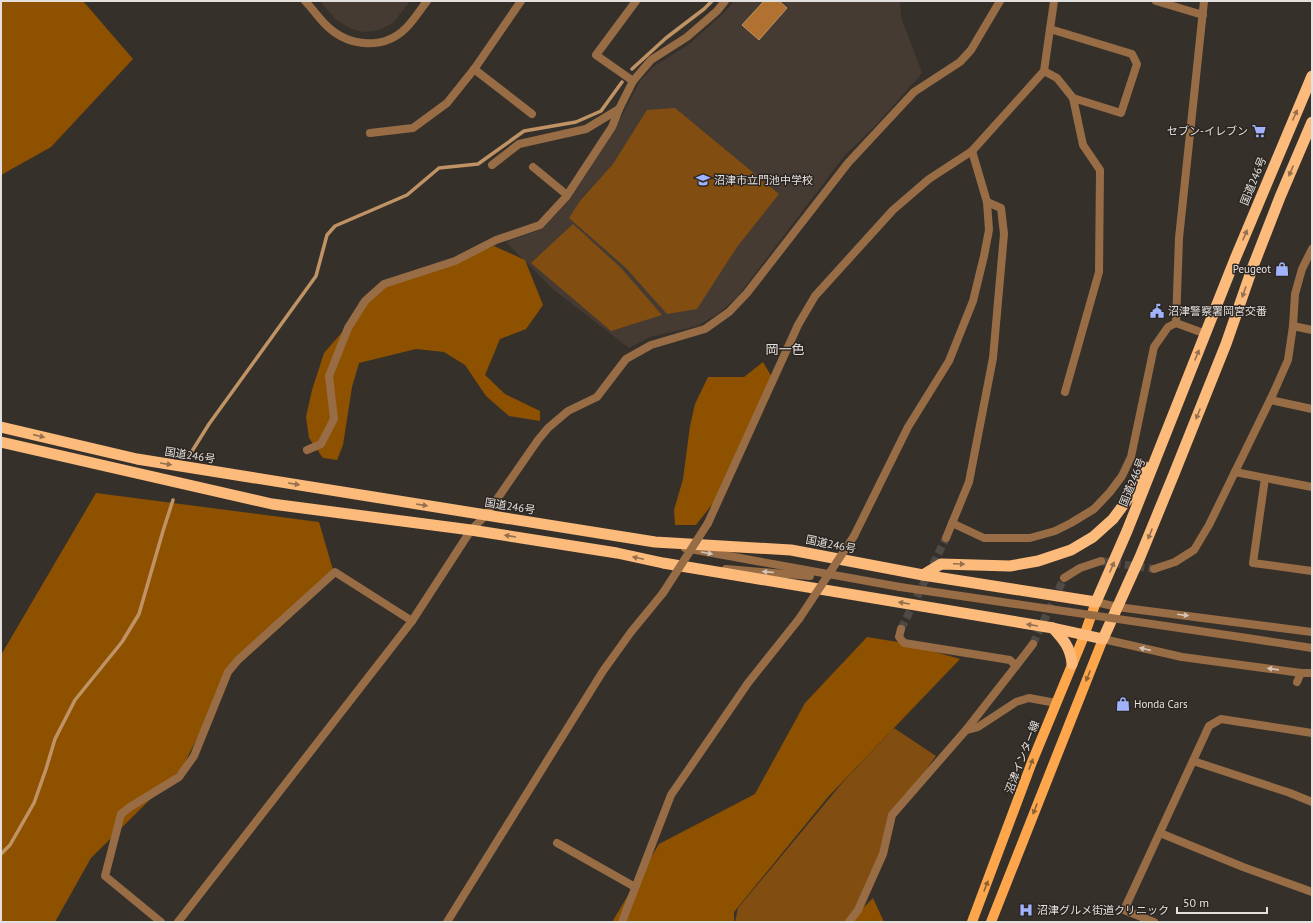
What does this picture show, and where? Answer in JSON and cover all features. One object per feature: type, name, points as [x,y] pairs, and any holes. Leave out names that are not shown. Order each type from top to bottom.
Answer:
[{"type":"highway","name":"国道246号","points":[[1,427],[137,459],[486,516],[655,542],[791,550],[923,575],[1096,602],[1127,531],[1188,377],[1312,76]]},
{"type":"highway","points":[[1,442],[272,504],[471,530],[617,553],[663,563],[1053,628],[1103,639],[1140,557],[1174,474],[1226,344],[1252,269],[1280,197],[1312,122]]},
{"type":"highway","points":[[923,575],[941,564],[1010,566],[1038,561],[1071,550],[1093,537],[1113,519],[1133,492],[1188,377]]},
{"type":"highway","points":[[1053,628],[1067,645],[1071,654],[1072,664]]},
{"type":"main road","name":"沼津インター線","points":[[972,922],[1032,762],[1084,636],[1096,602]]},
{"type":"main road","points":[[991,922],[1103,639]]},
{"type":"street","points":[[305,1],[327,26],[338,34],[349,40],[366,44],[383,42],[406,29],[427,1]]},
{"type":"street","points":[[370,133],[413,128],[447,103],[474,69],[521,1]]},
{"type":"street","points":[[633,81],[596,55],[636,1]]},
{"type":"street","points":[[307,450],[321,444],[334,419],[329,376],[348,328],[365,301],[384,284],[455,262],[496,240],[540,225],[567,195],[612,127],[633,81],[651,60],[687,37],[717,11],[725,1]]},
{"type":"street","points":[[178,922],[412,621],[471,530],[486,516],[538,440],[548,428],[568,411],[597,397],[626,359],[651,345],[705,329],[729,312],[747,293],[848,163],[914,92],[960,62],[971,50],[1000,1]]},
{"type":"street","points":[[447,922],[603,671],[662,593],[708,523],[798,325],[815,296],[893,210],[929,179],[972,151],[1044,71],[1054,1]]},
{"type":"street","points":[[1156,1],[1203,15]]},
{"type":"street","points":[[1176,323],[1179,238],[1204,1]]},
{"type":"street","points":[[1050,29],[1132,54],[1137,64],[1122,113],[1073,98]]},
{"type":"street","points":[[474,69],[532,114]]},
{"type":"street","points":[[1044,71],[1057,78],[1073,98],[1083,146],[1100,170],[1099,272],[1065,392]]},
{"type":"street","points":[[492,165],[519,144],[586,129],[619,110]]},
{"type":"street","points":[[622,922],[672,795],[748,683],[799,619],[854,536],[908,427],[949,361],[973,301],[989,230],[987,202],[972,151]]},
{"type":"street","points":[[534,167],[567,195]]},
{"type":"street","points":[[946,538],[968,482],[992,358],[1004,234],[1001,208],[987,202]]},
{"type":"street","points":[[1154,569],[1175,562],[1194,550],[1209,525],[1288,360],[1293,326],[1295,294],[1302,269],[1312,249]]},
{"type":"street","points":[[952,523],[984,538],[1030,538],[1055,531],[1094,509],[1110,492],[1122,476],[1131,457],[1154,347],[1168,327],[1176,323],[1206,334]]},
{"type":"street","points":[[1293,326],[1312,330]]},
{"type":"street","points":[[1270,400],[1312,409]]},
{"type":"street","points":[[1235,472],[1312,487]]},
{"type":"street","points":[[1265,478],[1253,563],[1312,571]]},
{"type":"street","points":[[655,542],[702,552],[900,587],[1310,647]]},
{"type":"street","points":[[1064,578],[1080,568],[1101,561]]},
{"type":"street","points":[[663,563],[863,580]]},
{"type":"street","points":[[161,922],[105,876],[121,814],[179,777],[194,756],[228,672],[238,660],[335,572],[412,621]]},
{"type":"street","points":[[1096,602],[1117,607],[1312,632]]},
{"type":"street","points":[[901,629],[899,637],[904,642],[1010,660],[1016,666]]},
{"type":"street","points":[[1103,639],[1182,657],[1301,673],[1312,673]]},
{"type":"street","points":[[849,922],[858,910],[883,854],[892,815],[966,730],[1033,644]]},
{"type":"street","points":[[1297,682],[1301,673]]},
{"type":"street","points":[[966,730],[978,727],[1016,702],[1029,698],[1056,702]]},
{"type":"street","points":[[1154,922],[1124,910],[1209,726],[1222,719],[1312,733]]},
{"type":"street","points":[[1193,761],[1290,793],[1312,802]]},
{"type":"street","points":[[1160,833],[1243,867],[1312,892]]},
{"type":"street","points":[[557,843],[635,887]]},
{"type":"shaded area","points":[[1,1],[83,1],[133,59],[51,147],[1,175]]},
{"type":"shaded area","points":[[320,1],[410,1],[393,23],[374,31],[361,32],[350,28],[335,19]]},
{"type":"shaded area","name":"沼津市立門池中学校","points":[[734,1],[900,1],[901,17],[922,73],[877,124],[845,155],[738,296],[719,313],[697,326],[650,337],[629,348],[554,290],[506,242],[542,229],[564,206],[624,112],[640,81],[653,67],[688,45],[724,13]]},
{"type":"shaded area","points":[[764,1],[779,1],[787,8],[759,40],[742,25]]},
{"type":"shaded area","points":[[675,108],[779,194],[737,247],[697,309],[667,314],[626,268],[569,218],[580,201],[613,164],[647,110]]},
{"type":"shaded area","points":[[573,224],[621,268],[662,315],[611,331],[531,263]]},
{"type":"shaded area","points":[[494,246],[525,260],[543,305],[526,329],[500,339],[485,375],[505,394],[540,411],[540,421],[509,416],[486,396],[465,365],[444,352],[416,349],[359,363],[352,387],[343,445],[337,460],[323,458],[309,438],[306,417],[312,390],[324,353],[384,284],[435,268]]},
{"type":"shaded area","points":[[763,362],[773,379],[714,502],[696,525],[675,525],[674,510],[683,479],[690,426],[695,404],[708,377],[744,377]]},
{"type":"shaded area","points":[[96,493],[319,522],[333,570],[235,663],[182,768],[91,858],[55,922],[1,922],[1,655]]},
{"type":"shaded area","points":[[867,637],[904,643],[960,659],[828,797],[734,912],[734,922],[612,922],[659,844],[755,794],[805,703]]},
{"type":"shaded area","points":[[894,728],[936,756],[895,812],[887,850],[847,922],[735,922],[738,908],[843,782]]},
{"type":"shaded area","points":[[873,898],[884,922],[849,922]]},
{"type":"waterway","points":[[632,69],[666,38],[704,9],[712,1]]},
{"type":"waterway","points":[[189,456],[209,424],[316,276],[327,235],[335,226],[407,195],[439,168],[478,164],[524,131],[576,122],[601,111],[622,82]]},
{"type":"waterway","points":[[1,854],[10,845],[34,803],[55,739],[75,700],[122,642],[139,614],[173,500]]},
{"type":"tunnel","points":[[901,629],[946,538]]},
{"type":"tunnel","points":[[1101,561],[1154,569]]},
{"type":"tunnel","points":[[1033,644],[1064,578]]},
{"type":"place","name":"セブン-イレブン","points":[[1259,131]]},
{"type":"place","name":"沼津市立門池中学校","points":[[703,180]]},
{"type":"place","name":"Peugeot","points":[[1282,269]]},
{"type":"place","name":"沼津警察署岡宮交番","points":[[1157,311]]},
{"type":"place","name":"Honda Cars","points":[[1123,704]]},
{"type":"place","name":"沼津グルメ街道クリニック","points":[[1026,910]]},
{"type":"district","name":"岡一色","points":[[785,349]]}]
